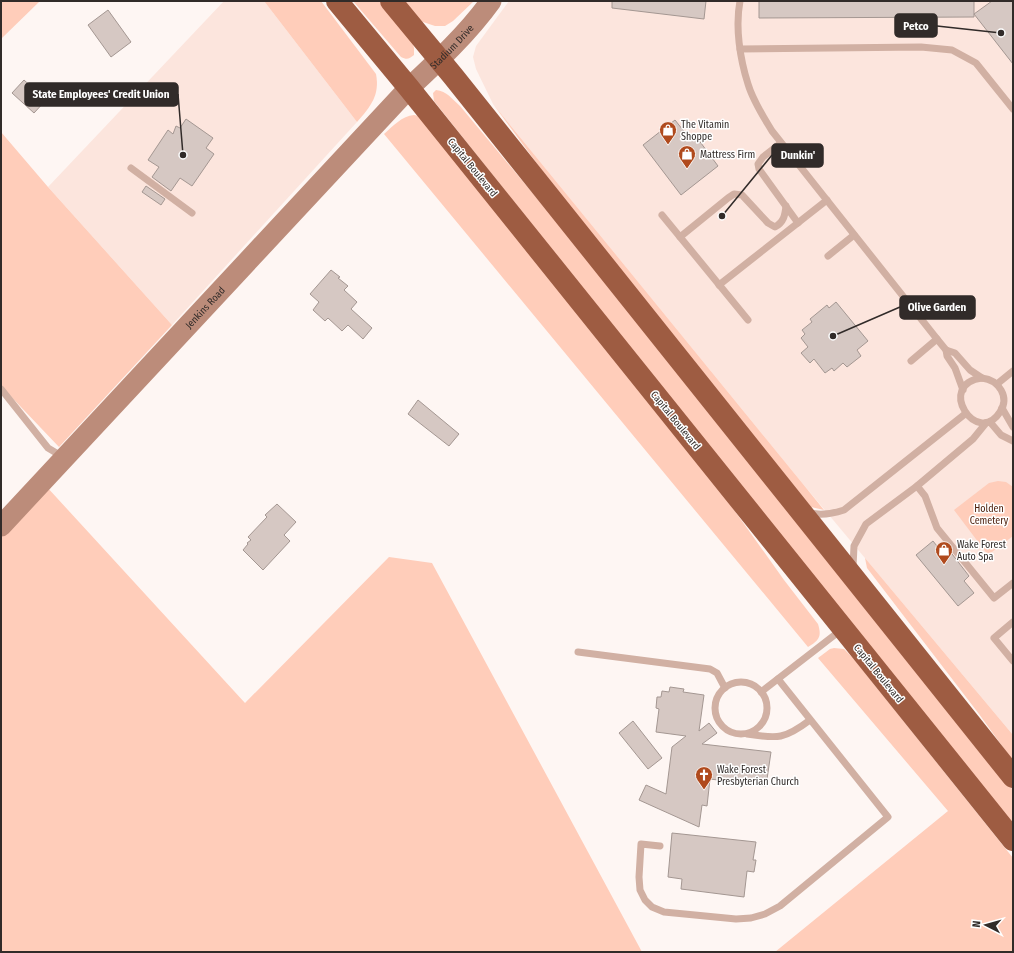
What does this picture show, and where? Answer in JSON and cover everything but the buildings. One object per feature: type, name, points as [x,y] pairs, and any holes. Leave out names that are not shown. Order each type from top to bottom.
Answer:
[{"type":"highway","name":"Capital Boulevard","points":[[337,1],[409,88],[1013,840]]},
{"type":"highway","points":[[391,1],[440,59],[854,580],[1013,777]]},
{"type":"street","name":"Stadium Drive","points":[[409,88],[440,59],[480,16],[491,1]]},
{"type":"street","name":"Jenkins Road","points":[[1,526],[409,88]]},
{"type":"lane","points":[[740,1],[740,49],[748,85],[763,116],[781,143],[946,350],[955,354],[970,370],[982,378],[998,384],[1004,395],[1002,408],[999,414],[988,422],[973,439],[917,486],[866,524],[854,546],[854,580]]},
{"type":"lane","points":[[740,49],[921,47],[952,50],[976,63],[1013,109]]},
{"type":"lane","points":[[781,143],[763,157],[758,164],[759,169],[798,223]]},
{"type":"lane","points":[[131,168],[192,213]]},
{"type":"lane","points":[[680,237],[734,194],[742,195],[768,223],[775,227],[781,224],[785,216],[786,206]]},
{"type":"lane","points":[[719,285],[827,200]]},
{"type":"lane","points":[[662,215],[748,320]]},
{"type":"lane","points":[[828,256],[854,235]]},
{"type":"lane","points":[[912,362],[937,339]]},
{"type":"lane","points":[[946,350],[947,356],[957,374],[963,390],[961,402],[965,414],[976,421],[988,422],[1001,435],[1013,441]]},
{"type":"lane","points":[[998,384],[1013,371]]},
{"type":"lane","points":[[963,390],[971,381],[982,378]]},
{"type":"lane","points":[[1,389],[48,448],[64,458]]},
{"type":"lane","points":[[1002,408],[1013,428]]},
{"type":"lane","points":[[800,511],[818,515],[830,514],[844,510],[965,414]]},
{"type":"lane","points":[[917,486],[925,496],[937,528],[994,598],[1013,582]]},
{"type":"lane","points":[[1013,622],[994,638],[1013,662]]},
{"type":"lane","points":[[761,692],[843,629]]},
{"type":"lane","points":[[578,652],[710,669],[717,673],[725,688]]},
{"type":"lane","points":[[660,846],[641,844],[639,877],[640,890],[645,900],[652,907],[664,912],[736,919],[751,918],[765,914],[780,906],[888,817],[778,679]]},
{"type":"lane","points":[[745,734],[754,731],[765,718],[767,709],[766,700],[756,687],[748,683],[732,684],[725,688],[716,702],[718,718],[728,731],[736,734],[775,738],[792,733],[810,720]]},
{"type":"shaded area","points":[[224,1],[264,1],[357,122],[172,325],[48,187]]},
{"type":"shaded area","points":[[509,1],[1013,1],[1013,735],[803,484],[493,104],[476,69],[473,57],[476,46]]},
{"type":"green space","points":[[1,1],[40,1],[1,39]]},
{"type":"green space","points":[[264,1],[321,1],[376,74],[377,88],[373,100],[357,122]]},
{"type":"green space","points":[[353,1],[380,1],[412,39],[414,55],[408,59],[401,57]]},
{"type":"green space","points":[[401,1],[474,1],[453,21],[445,26],[435,26],[420,21]]},
{"type":"green space","points":[[436,90],[452,98],[460,106],[636,317],[1013,790],[1013,828],[972,780],[434,101],[433,93]]},
{"type":"green space","points":[[493,104],[824,510],[811,507],[588,233]]},
{"type":"green space","points":[[414,115],[419,116],[727,500],[784,580],[818,624],[820,632],[819,638],[815,642],[808,647],[384,134],[402,119]]},
{"type":"green space","points":[[1,132],[48,187],[172,325],[59,447],[1,386]]},
{"type":"green space","name":"Holden Cemetery","points":[[998,481],[1006,482],[1013,487],[1013,536],[988,555],[954,510],[989,483]]},
{"type":"green space","points":[[46,486],[245,703],[389,557],[432,563],[642,952],[1,952],[1,534]]},
{"type":"green space","points":[[865,558],[1013,735],[1013,761],[979,714],[867,568]]},
{"type":"green space","points":[[830,649],[844,649],[854,659],[1013,858],[1013,952],[775,952],[948,811],[818,658]]},
{"type":"place","name":"Petco","points":[[1001,33]]},
{"type":"place","name":"The Vitamin Shoppe","points":[[668,145]]},
{"type":"place","name":"State Employees' Credit Union","points":[[183,155]]},
{"type":"place","name":"Mattress Firm","points":[[687,169]]},
{"type":"place","name":"Dunkin'","points":[[722,216]]},
{"type":"place","name":"Olive Garden","points":[[833,336]]},
{"type":"place","name":"Wake Forest Auto Spa","points":[[944,565]]},
{"type":"place","name":"Wake Forest Presbyterian Church","points":[[704,790]]}]
